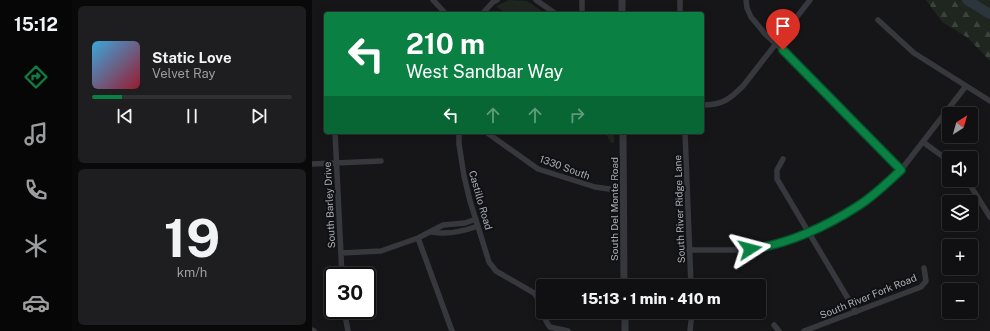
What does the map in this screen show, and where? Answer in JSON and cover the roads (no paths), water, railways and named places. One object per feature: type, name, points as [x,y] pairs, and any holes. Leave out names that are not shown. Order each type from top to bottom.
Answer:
[{"type":"street","points":[[433,0],[444,12]]},
{"type":"street","points":[[484,12],[493,2],[497,0]]},
{"type":"street","points":[[536,0],[553,12]]},
{"type":"street","points":[[582,0],[582,12]]},
{"type":"street","points":[[622,0],[622,12]]},
{"type":"street","points":[[680,0],[680,12]]},
{"type":"street","points":[[746,0],[747,8],[751,17],[766,35],[794,60],[901,170]]},
{"type":"street","points":[[704,105],[718,104],[734,96],[810,0]]},
{"type":"street","points":[[878,20],[914,53],[990,101]]},
{"type":"street","points":[[689,250],[736,250],[764,248],[809,233],[859,206],[901,170],[966,86]]},
{"type":"street","name":"South Barley Drive","points":[[334,134],[342,267]]},
{"type":"street","name":"Castillo Road","points":[[459,134],[464,176],[470,201],[489,262],[496,271],[534,292],[541,306],[543,317],[550,327],[568,331]]},
{"type":"street","name":"1330 South","points":[[489,134],[538,169],[595,187],[624,191]]},
{"type":"street","name":"South Del Monte Road","points":[[623,134],[624,279]]},
{"type":"street","name":"South River Ridge Lane","points":[[684,134],[690,279]]},
{"type":"street","points":[[923,142],[942,156]]},
{"type":"street","points":[[783,159],[777,170],[777,179],[856,312]]},
{"type":"street","points":[[312,164],[381,161]]},
{"type":"street","points":[[971,187],[990,217]]},
{"type":"street","points":[[341,253],[382,251],[418,238],[443,225],[465,223],[476,219]]},
{"type":"street","points":[[432,232],[458,232],[478,226]]},
{"type":"street","points":[[418,238],[452,331]]},
{"type":"street","name":"South River Fork Road","points":[[804,331],[921,287],[926,281],[924,268]]},
{"type":"street","points":[[346,319],[348,331]]},
{"type":"street","points":[[624,319],[625,331]]},
{"type":"street","points":[[690,331],[691,319]]},
{"type":"street","points":[[774,325],[779,331]]},
{"type":"waterway","points":[[967,0],[990,14]]}]
